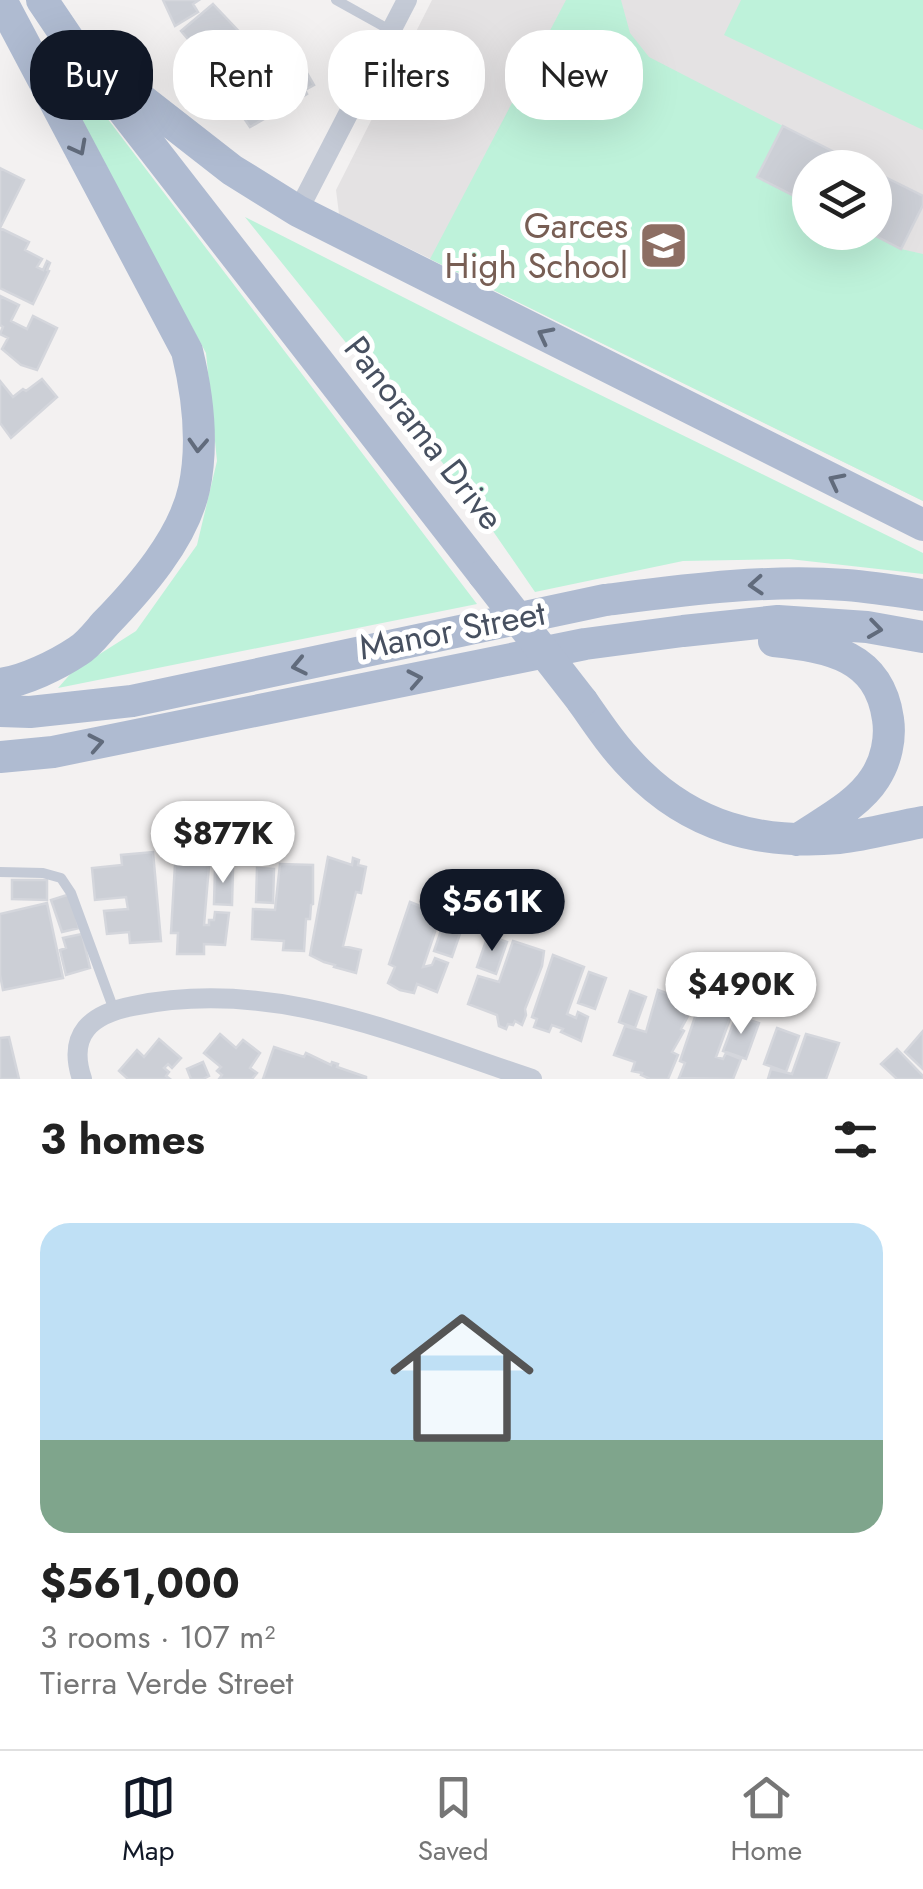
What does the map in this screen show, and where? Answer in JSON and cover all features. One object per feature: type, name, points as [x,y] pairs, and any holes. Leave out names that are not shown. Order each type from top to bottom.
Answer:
[{"type":"main road","points":[[0,684],[16,682],[81,650],[157,565],[193,492],[199,415],[187,351],[1,0]]},
{"type":"main road","name":"Panorama Drive","points":[[42,0],[62,30]]},
{"type":"main road","points":[[153,108],[232,170],[298,212],[923,525]]},
{"type":"main road","name":"Panorama Drive","points":[[130,120],[634,768],[662,794],[726,828],[760,837],[842,838],[923,822]]},
{"type":"main road","name":"Manor Street","points":[[0,711],[30,712],[132,702],[606,600],[650,594],[783,584],[846,585],[923,594]]},
{"type":"main road","name":"Manor Street","points":[[0,757],[53,752],[585,644],[682,631],[778,621],[867,627],[923,637]]},
{"type":"main road","points":[[682,631],[820,647],[847,657],[874,678],[886,702],[890,733],[875,778],[839,812],[797,840]]},
{"type":"street","points":[[391,30],[407,0]]},
{"type":"street","points":[[298,212],[345,120]]},
{"type":"street","points":[[82,1079],[77,1048],[83,1032],[94,1020],[114,1010],[190,998],[246,998],[294,1004],[340,1015],[532,1079]]},
{"type":"lane","points":[[336,0],[391,30]]},
{"type":"lane","points":[[0,872],[61,878],[71,893],[114,1010]]},
{"type":"shaded area","name":"Garces High School","points":[[432,0],[923,0],[923,501],[339,214],[336,190],[371,120],[485,120],[485,30],[417,30]]},
{"type":"green space","points":[[566,0],[621,0],[629,30],[550,30]]},
{"type":"green space","points":[[741,0],[923,0],[923,130],[724,35]]},
{"type":"green space","points":[[643,49],[649,57],[783,126],[757,177],[792,195],[792,250],[892,250],[892,245],[923,254],[923,501],[430,259],[505,116],[505,120],[643,120]]},
{"type":"green space","points":[[78,120],[109,120],[477,604],[58,688],[73,671],[136,631],[197,545],[217,461],[206,353]]},
{"type":"green space","points":[[245,217],[923,553],[923,574],[789,559],[683,561],[535,592],[466,492]]},
{"type":"building","points":[[163,0],[199,0],[193,4],[198,12],[175,26]]},
{"type":"building","points":[[213,4],[238,30],[182,30]]},
{"type":"building","points":[[783,126],[830,150],[792,150],[792,195],[757,177]]},
{"type":"building","points":[[0,168],[24,180],[1,226],[0,225]]},
{"type":"building","points":[[892,180],[923,196],[923,205],[901,249],[892,244]]},
{"type":"building","points":[[0,228],[29,242],[25,250],[42,259],[37,267],[43,270],[47,261],[50,263],[33,304],[0,288]]},
{"type":"building","points":[[0,296],[19,305],[11,321],[27,329],[33,316],[57,328],[37,370],[21,365],[2,349],[8,338],[0,334]]},
{"type":"building","points":[[42,379],[57,397],[11,438],[0,423],[0,381],[13,397]]},
{"type":"building","points":[[153,852],[161,941],[130,943],[129,932],[107,934],[104,911],[128,909],[126,897],[95,900],[92,868],[122,865],[121,855]]},
{"type":"building","points":[[328,857],[352,865],[353,858],[366,867],[343,946],[361,950],[356,973],[310,955]]},
{"type":"building","points":[[175,864],[209,866],[204,925],[214,920],[215,912],[229,913],[225,945],[204,944],[204,954],[177,954],[178,933],[171,933]]},
{"type":"building","points":[[280,864],[313,865],[313,904],[310,919],[306,919],[304,951],[283,950],[284,941],[252,939],[253,909],[275,910]]},
{"type":"building","points":[[215,868],[233,869],[232,905],[214,904]]},
{"type":"building","points":[[257,868],[274,869],[273,903],[256,902]]},
{"type":"building","points":[[12,880],[47,880],[47,900],[12,899]]},
{"type":"building","points":[[70,894],[79,928],[62,932],[51,900]]},
{"type":"building","points":[[410,902],[441,914],[423,967],[432,965],[435,958],[448,963],[437,992],[417,984],[414,993],[388,983],[395,967],[389,964]]},
{"type":"building","points":[[47,903],[63,978],[3,990],[0,914]]},
{"type":"building","points":[[445,919],[463,925],[452,957],[434,951]]},
{"type":"building","points":[[82,934],[90,968],[66,975],[60,950],[66,948],[63,938]]},
{"type":"building","points":[[488,935],[507,942],[496,974],[477,967]]},
{"type":"building","points":[[513,941],[544,951],[522,1025],[515,1021],[506,1029],[499,1026],[497,1015],[468,1004],[478,976],[499,982]]},
{"type":"building","points":[[553,955],[584,967],[567,1014],[576,1018],[578,1012],[588,1017],[581,1041],[552,1025],[549,1032],[534,1027],[537,1019],[532,1017]]},
{"type":"building","points":[[589,972],[606,978],[595,1009],[578,1003]]},
{"type":"building","points":[[658,990],[690,1002],[681,1029],[684,1031],[672,1052],[678,1055],[668,1079],[650,1079],[632,1071],[635,1062],[614,1055],[625,1026],[646,1032]]},
{"type":"building","points":[[630,991],[646,997],[635,1028],[619,1022]]},
{"type":"building","points":[[702,996],[734,1008],[716,1057],[723,1059],[726,1053],[741,1059],[733,1079],[679,1078],[685,1063],[680,1061]]},
{"type":"building","points":[[736,1016],[759,1023],[746,1059],[723,1051]]},
{"type":"building","points":[[777,1028],[799,1036],[786,1072],[764,1064]]},
{"type":"building","points":[[923,1031],[923,1069],[905,1052]]},
{"type":"building","points":[[220,1034],[236,1048],[243,1040],[260,1053],[250,1068],[257,1073],[252,1079],[219,1079],[222,1075],[217,1071],[221,1067],[204,1053]]},
{"type":"building","points":[[806,1034],[839,1043],[826,1079],[768,1079],[771,1069],[792,1074]]},
{"type":"building","points":[[9,1037],[19,1079],[0,1079],[0,1038]]},
{"type":"building","points":[[159,1039],[181,1058],[172,1068],[168,1064],[164,1068],[170,1079],[128,1079],[119,1071],[137,1050],[144,1057]]},
{"type":"building","points":[[274,1047],[338,1064],[337,1067],[366,1079],[263,1079]]},
{"type":"building","points":[[897,1049],[923,1079],[897,1079],[881,1064]]},
{"type":"building","points":[[203,1062],[209,1076],[191,1079],[187,1069]]},
{"type":"place","name":"Garces High School","points":[[663,246]]}]
